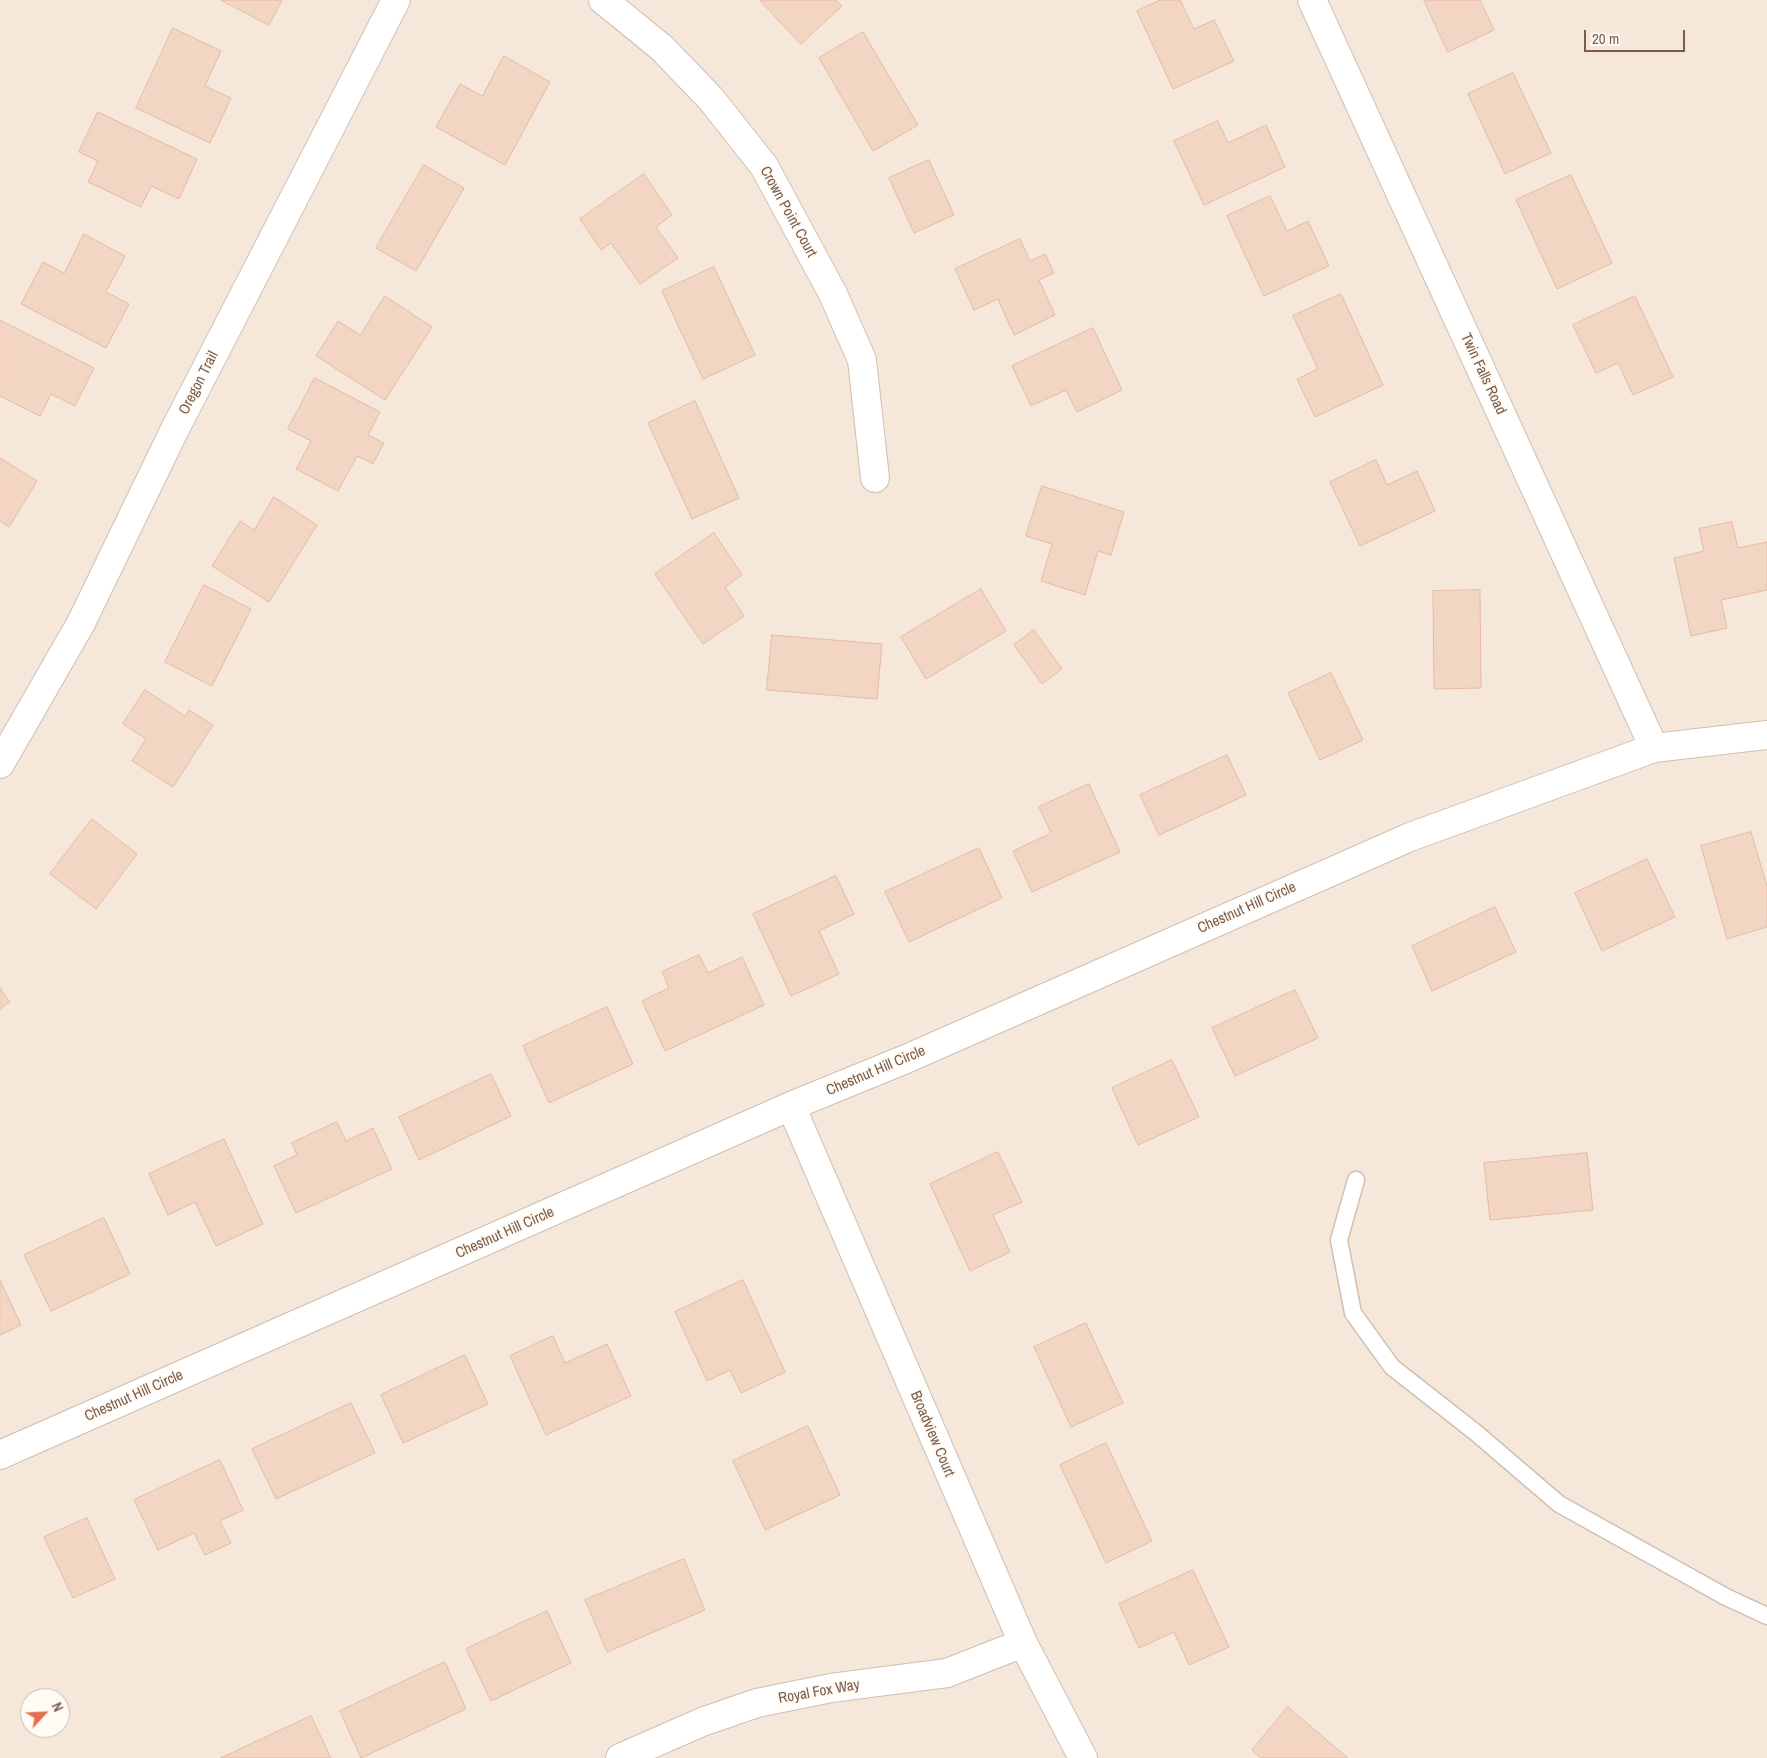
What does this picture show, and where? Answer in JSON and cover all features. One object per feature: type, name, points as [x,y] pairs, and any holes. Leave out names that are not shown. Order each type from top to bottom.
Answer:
[{"type":"street","name":"Oregon Trail","points":[[0,764],[81,623],[174,431],[396,0]]},
{"type":"street","name":"Crown Point Court","points":[[603,0],[662,48],[711,99],[764,166],[833,294],[862,360],[875,478]]},
{"type":"street","name":"Twin Falls Road","points":[[1312,0],[1654,748]]},
{"type":"street","name":"Chestnut Hill Circle","points":[[0,1455],[791,1106],[915,1055],[1410,837],[1654,748],[1767,735]]},
{"type":"street","name":"Broadview Court","points":[[791,1106],[1023,1644],[1082,1758]]},
{"type":"street","name":"Royal Fox Way","points":[[620,1758],[702,1722],[757,1703],[831,1688],[947,1673],[1023,1644]]},
{"type":"lane","points":[[1356,1180],[1339,1240],[1340,1249],[1353,1313],[1392,1367],[1475,1432],[1559,1504],[1726,1597],[1767,1616]]},
{"type":"shaded area","points":[[0,0],[1767,0],[1767,1758],[0,1758]]},
{"type":"building","points":[[221,0],[282,0],[269,25]]},
{"type":"building","points":[[760,0],[836,0],[842,6],[801,44]]},
{"type":"building","points":[[1161,0],[1180,0],[1194,29],[1214,20],[1234,61],[1173,89],[1137,11]]},
{"type":"building","points":[[1424,0],[1480,0],[1494,30],[1448,52]]},
{"type":"building","points":[[173,28],[221,51],[205,86],[231,98],[210,143],[136,108]]},
{"type":"building","points":[[863,32],[918,125],[873,151],[819,58]]},
{"type":"building","points":[[504,56],[550,82],[505,165],[436,127],[460,84],[482,96]]},
{"type":"building","points":[[1513,73],[1551,153],[1505,174],[1468,94]]},
{"type":"building","points":[[98,112],[197,159],[179,199],[151,186],[141,207],[88,182],[98,161],[79,152]]},
{"type":"building","points":[[1218,121],[1228,143],[1266,125],[1285,167],[1204,205],[1174,141]]},
{"type":"building","points":[[929,160],[954,215],[914,233],[889,178]]},
{"type":"building","points":[[424,165],[464,188],[416,271],[376,248]]},
{"type":"building","points":[[644,174],[672,215],[656,227],[678,258],[640,284],[611,243],[601,250],[580,219]]},
{"type":"building","points":[[1571,175],[1612,263],[1557,289],[1516,200]]},
{"type":"building","points":[[1270,196],[1287,231],[1308,221],[1329,266],[1264,296],[1227,216]]},
{"type":"building","points":[[84,234],[125,256],[106,292],[129,304],[106,348],[21,304],[43,262],[64,273]]},
{"type":"building","points":[[1020,239],[1030,261],[1045,254],[1054,273],[1039,280],[1055,315],[1014,335],[998,299],[974,310],[955,269]]},
{"type":"building","points":[[714,267],[755,355],[703,379],[662,291]]},
{"type":"building","points":[[1341,294],[1383,385],[1315,417],[1297,379],[1318,369],[1293,316]]},
{"type":"building","points":[[385,296],[432,327],[385,400],[316,356],[338,321],[360,335]]},
{"type":"building","points":[[1635,296],[1673,377],[1633,395],[1618,363],[1596,373],[1573,325]]},
{"type":"building","points":[[0,320],[94,368],[75,406],[51,394],[40,416],[0,396]]},
{"type":"building","points":[[1093,328],[1122,390],[1077,412],[1066,390],[1031,406],[1012,366]]},
{"type":"building","points":[[315,378],[380,412],[368,435],[384,443],[373,464],[357,456],[338,491],[296,469],[311,441],[288,429]]},
{"type":"building","points":[[695,401],[739,498],[692,519],[648,423]]},
{"type":"building","points":[[0,458],[37,481],[9,527],[0,521]]},
{"type":"building","points":[[1376,460],[1387,485],[1417,471],[1435,511],[1360,546],[1330,482]]},
{"type":"building","points":[[1042,486],[1124,512],[1111,555],[1098,551],[1085,595],[1041,581],[1052,544],[1026,536]]},
{"type":"building","points":[[274,497],[317,525],[269,602],[212,566],[240,521],[254,530]]},
{"type":"building","points":[[1732,522],[1738,548],[1767,542],[1767,590],[1721,600],[1727,628],[1691,636],[1674,558],[1704,551],[1699,529]]},
{"type":"building","points":[[714,533],[742,575],[725,587],[744,616],[703,644],[655,574]]},
{"type":"building","points":[[204,585],[251,609],[212,686],[165,662]]},
{"type":"building","points":[[981,589],[1006,631],[926,679],[901,637]]},
{"type":"building","points":[[1480,590],[1481,688],[1434,689],[1433,591]]},
{"type":"building","points":[[1034,630],[1062,669],[1042,684],[1014,645]]},
{"type":"building","points":[[772,635],[882,644],[877,699],[767,690]]},
{"type":"building","points":[[1331,673],[1363,740],[1320,760],[1288,693]]},
{"type":"building","points":[[145,690],[185,716],[189,710],[213,725],[173,787],[132,761],[146,739],[123,724]]},
{"type":"building","points":[[1227,755],[1246,795],[1159,835],[1140,795]]},
{"type":"building","points":[[1089,784],[1120,852],[1032,892],[1013,851],[1051,833],[1039,807]]},
{"type":"building","points":[[92,819],[137,854],[96,909],[50,874]]},
{"type":"building","points":[[1751,832],[1767,886],[1767,927],[1727,939],[1701,846]]},
{"type":"building","points":[[979,848],[1002,898],[909,942],[885,892]]},
{"type":"building","points":[[1647,859],[1675,917],[1602,951],[1575,893]]},
{"type":"building","points":[[836,876],[854,914],[819,931],[839,974],[791,996],[753,914]]},
{"type":"building","points":[[1495,907],[1516,952],[1432,991],[1412,946]]},
{"type":"building","points":[[699,955],[708,973],[742,957],[764,1005],[665,1051],[642,1001],[669,988],[662,972]]},
{"type":"building","points":[[0,988],[10,1002],[0,1009]]},
{"type":"building","points":[[1295,990],[1318,1038],[1235,1076],[1212,1028]]},
{"type":"building","points":[[607,1007],[633,1064],[549,1103],[523,1046]]},
{"type":"building","points":[[1172,1060],[1199,1117],[1138,1145],[1112,1088]]},
{"type":"building","points":[[491,1074],[511,1116],[419,1160],[399,1117]]},
{"type":"building","points":[[337,1122],[346,1141],[373,1128],[392,1169],[296,1213],[274,1166],[297,1155],[292,1143]]},
{"type":"building","points":[[224,1139],[263,1224],[216,1246],[195,1202],[168,1215],[149,1174]]},
{"type":"building","points":[[998,1152],[1022,1202],[993,1215],[1010,1252],[970,1271],[930,1184]]},
{"type":"building","points":[[1587,1153],[1593,1210],[1490,1220],[1484,1163]]},
{"type":"building","points":[[104,1218],[130,1274],[51,1311],[24,1255]]},
{"type":"building","points":[[0,1280],[21,1325],[0,1335]]},
{"type":"building","points":[[743,1280],[785,1372],[741,1393],[730,1370],[707,1381],[675,1312]]},
{"type":"building","points":[[1086,1323],[1123,1403],[1071,1427],[1034,1347]]},
{"type":"building","points":[[553,1336],[565,1363],[607,1344],[631,1396],[546,1435],[510,1356]]},
{"type":"building","points":[[465,1355],[488,1404],[403,1443],[381,1395]]},
{"type":"building","points":[[351,1403],[375,1453],[276,1499],[252,1449]]},
{"type":"building","points":[[808,1426],[840,1495],[765,1530],[733,1461]]},
{"type":"building","points":[[1106,1443],[1152,1541],[1106,1563],[1060,1465]]},
{"type":"building","points":[[220,1460],[243,1510],[220,1521],[231,1543],[205,1555],[194,1533],[158,1550],[134,1500]]},
{"type":"building","points":[[87,1518],[115,1579],[73,1598],[44,1537]]},
{"type":"building","points":[[684,1559],[705,1610],[607,1652],[585,1600]]},
{"type":"building","points":[[1193,1570],[1229,1647],[1189,1665],[1174,1632],[1139,1648],[1119,1604]]},
{"type":"building","points":[[547,1611],[571,1663],[491,1701],[466,1649]]},
{"type":"building","points":[[445,1662],[466,1709],[361,1758],[340,1711]]},
{"type":"building","points":[[1288,1707],[1348,1758],[1261,1758],[1252,1750]]},
{"type":"building","points":[[311,1716],[331,1758],[221,1758]]}]
